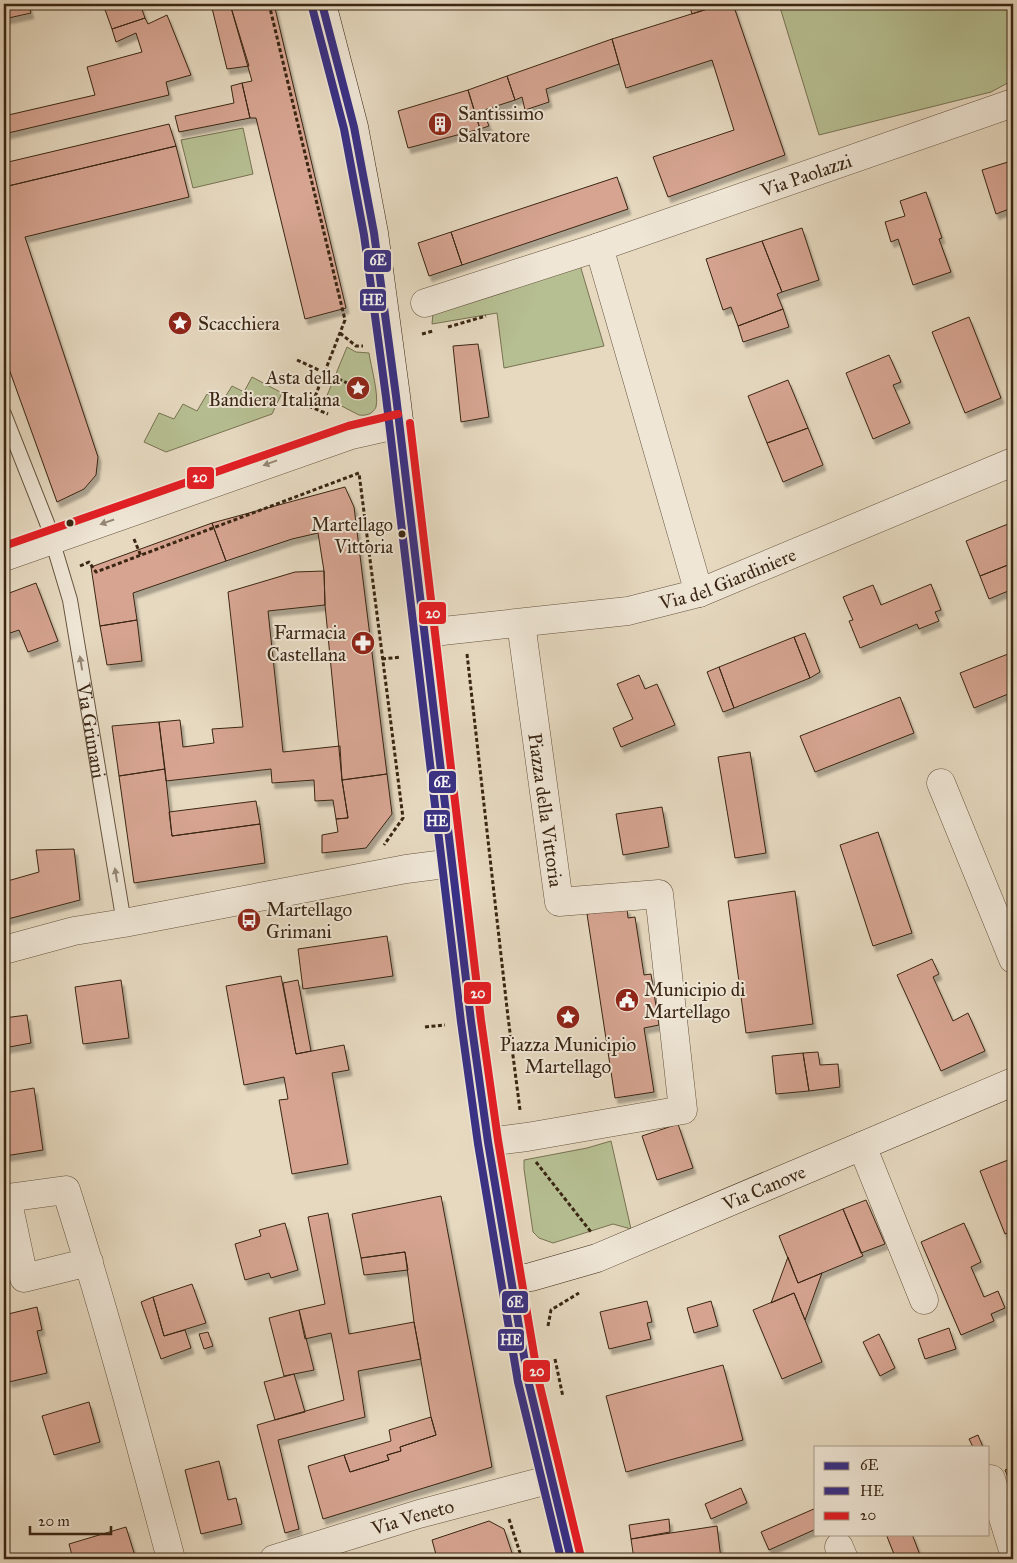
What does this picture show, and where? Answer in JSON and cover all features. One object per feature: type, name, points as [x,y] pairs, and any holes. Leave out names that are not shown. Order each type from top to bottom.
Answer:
[{"type":"street","points":[[322,4],[354,127],[374,233],[400,424],[471,1022],[488,1142],[528,1380],[571,1559]]},
{"type":"street","name":"Via Paolazzi","points":[[424,303],[599,247],[1013,104]]},
{"type":"street","points":[[599,247],[699,593]]},
{"type":"street","points":[[4,557],[351,434],[400,424]]},
{"type":"street","name":"Via del Giardiniere","points":[[424,632],[628,611],[699,593],[1013,462]]},
{"type":"street","name":"Piazza della Vittoria","points":[[488,1142],[684,1110],[659,894],[559,902],[521,623]]},
{"type":"street","points":[[942,783],[1013,960]]},
{"type":"street","points":[[4,950],[74,931],[406,869],[453,863]]},
{"type":"street","name":"Via Canove","points":[[511,1280],[531,1277],[598,1258],[1013,1082]]},
{"type":"street","points":[[862,1146],[924,1300]]},
{"type":"street","points":[[89,1262],[125,1386],[171,1559]]},
{"type":"street","name":"Via Veneto","points":[[274,1559],[419,1514],[552,1479]]},
{"type":"street","points":[[990,1480],[1013,1550]]},
{"type":"lane","name":"Via Grimani","points":[[4,414],[53,541],[70,600],[124,923]]},
{"type":"path","points":[[269,4],[345,320],[311,407],[330,415]]},
{"type":"path","points":[[422,334],[486,316]]},
{"type":"path","points":[[340,333],[356,346],[370,347]]},
{"type":"path","points":[[297,360],[358,388]]},
{"type":"path","points":[[75,568],[89,562],[96,572],[359,473],[403,818],[381,848]]},
{"type":"path","points":[[467,654],[521,1116]]},
{"type":"path","points":[[382,659],[404,656]]},
{"type":"path","points":[[532,1158],[591,1232]]},
{"type":"path","points":[[548,1326],[551,1310],[581,1292]]},
{"type":"path","points":[[554,1356],[564,1404]]},
{"type":"path","points":[[506,1510],[522,1559]]},
{"type":"green space","points":[[779,4],[1013,4],[1013,80],[991,92],[819,135]]},
{"type":"green space","points":[[243,128],[253,174],[193,188],[181,140]]},
{"type":"green space","points":[[580,265],[604,346],[504,368],[497,313],[432,324],[433,314]]},
{"type":"green space","points":[[347,347],[356,352],[369,353],[377,402],[375,409],[367,415],[359,415],[326,398]]},
{"type":"green space","points":[[252,377],[282,393],[272,414],[166,452],[144,442],[159,413],[174,419],[183,404],[197,411],[207,394],[222,402],[232,386],[244,392]]},
{"type":"green space","points":[[611,1141],[631,1229],[613,1224],[553,1243],[539,1238],[533,1232],[524,1160],[587,1148]]},
{"type":"building","points":[[4,4],[28,4],[31,13],[4,19]]},
{"type":"building","points":[[103,4],[140,4],[145,18],[112,29]]},
{"type":"building","points":[[211,4],[230,4],[249,66],[227,69]]},
{"type":"building","points":[[230,4],[274,4],[346,308],[305,319],[256,118],[250,118],[242,83],[252,81]]},
{"type":"building","points":[[689,4],[723,4],[692,14]]},
{"type":"building","points":[[723,4],[733,4],[785,155],[668,197],[653,157],[734,130],[712,60],[626,88],[612,39]]},
{"type":"building","points":[[167,15],[191,75],[166,82],[169,95],[4,134],[4,116],[95,95],[87,67],[142,52],[136,33],[116,42],[112,29],[145,18],[148,24]]},
{"type":"building","points":[[612,39],[619,64],[546,89],[549,102],[525,110],[522,97],[515,100],[507,76]]},
{"type":"building","points":[[507,76],[515,100],[475,113],[468,90]]},
{"type":"building","points":[[242,83],[250,118],[179,132],[175,116],[234,103],[231,86]]},
{"type":"building","name":"Santissimo Salvatore","points":[[468,90],[480,129],[408,148],[398,111]]},
{"type":"building","points":[[485,116],[489,126],[480,129],[477,119]]},
{"type":"building","points":[[169,124],[176,146],[4,187],[4,163]]},
{"type":"building","points":[[176,146],[189,197],[25,237],[98,457],[96,475],[84,489],[57,502],[4,355],[4,187]]},
{"type":"building","points":[[1008,162],[1010,169],[1013,168],[1013,221],[1009,209],[996,214],[982,170]]},
{"type":"building","points":[[617,177],[628,209],[462,265],[451,232]]},
{"type":"building","points":[[926,192],[942,238],[939,239],[951,272],[913,285],[898,239],[891,242],[885,222],[905,216],[900,201]]},
{"type":"building","points":[[802,228],[819,280],[782,292],[762,241]]},
{"type":"building","points":[[451,232],[462,265],[429,276],[418,243]]},
{"type":"building","points":[[762,241],[782,292],[777,294],[783,309],[738,326],[731,307],[723,310],[706,259]]},
{"type":"building","points":[[783,309],[789,327],[743,342],[738,326]]},
{"type":"building","points":[[969,317],[1001,398],[965,413],[932,332]]},
{"type":"building","points":[[478,344],[489,417],[461,422],[453,346]]},
{"type":"building","points":[[889,355],[901,382],[893,385],[910,423],[873,439],[846,373]]},
{"type":"building","points":[[788,380],[808,428],[767,443],[748,396]]},
{"type":"building","points":[[808,428],[823,465],[783,482],[767,443]]},
{"type":"building","points":[[345,487],[354,507],[387,774],[342,780],[325,605],[324,571],[318,533],[292,539],[226,561],[212,523]]},
{"type":"building","points":[[1013,522],[1013,563],[980,576],[966,541]]},
{"type":"building","points":[[212,523],[226,561],[133,593],[137,620],[100,626],[91,567]]},
{"type":"building","points":[[1013,563],[1013,589],[989,599],[980,576]]},
{"type":"building","points":[[324,571],[325,605],[268,611],[283,752],[340,746],[342,780],[348,818],[336,819],[333,800],[315,801],[314,780],[272,783],[271,769],[166,781],[159,722],[180,720],[183,747],[214,743],[212,729],[243,727],[228,592],[295,572]]},
{"type":"building","points":[[36,583],[58,641],[28,652],[19,630],[4,635],[4,595]]},
{"type":"building","points":[[931,584],[941,610],[935,612],[939,621],[919,629],[917,624],[860,648],[849,621],[853,620],[843,597],[873,585],[881,605]]},
{"type":"building","points":[[137,620],[142,661],[107,665],[100,626]]},
{"type":"building","points":[[805,633],[820,672],[810,678],[794,637]]},
{"type":"building","points":[[794,637],[810,678],[734,708],[719,667]]},
{"type":"building","points":[[1013,652],[1013,692],[974,708],[960,673]]},
{"type":"building","points":[[719,667],[734,708],[723,712],[707,672]]},
{"type":"building","points":[[639,675],[645,689],[657,684],[675,725],[621,747],[613,728],[633,719],[617,684]]},
{"type":"building","points":[[900,697],[914,733],[815,772],[800,736]]},
{"type":"building","points":[[159,722],[165,769],[119,776],[112,726]]},
{"type":"building","points":[[750,752],[766,853],[735,858],[718,757]]},
{"type":"building","points":[[165,769],[172,836],[260,824],[265,863],[134,883],[119,776]]},
{"type":"building","points":[[387,774],[392,814],[366,848],[322,853],[322,835],[338,832],[336,819],[348,818],[342,780]]},
{"type":"building","points":[[256,801],[260,824],[172,836],[169,812]]},
{"type":"building","points":[[662,807],[669,847],[623,855],[616,814]]},
{"type":"building","points":[[878,832],[912,933],[873,946],[840,845]]},
{"type":"building","points":[[74,849],[80,900],[4,920],[4,882],[39,872],[36,850]]},
{"type":"building","points":[[795,891],[813,1024],[746,1033],[728,901]]},
{"type":"building","name":"Municipio di Martellago","points":[[627,908],[628,918],[635,917],[644,975],[651,974],[659,1025],[644,1028],[654,1092],[615,1098],[587,914]]},
{"type":"building","points":[[387,936],[393,976],[303,989],[298,949]]},
{"type":"building","points":[[932,959],[939,974],[933,977],[953,1021],[968,1013],[985,1051],[941,1071],[897,975]]},
{"type":"building","points":[[281,976],[296,1054],[344,1045],[349,1070],[332,1073],[348,1164],[292,1174],[279,1100],[288,1099],[284,1077],[244,1085],[226,986]]},
{"type":"building","points":[[121,980],[129,1038],[83,1044],[75,987]]},
{"type":"building","points":[[298,980],[311,1051],[296,1054],[283,983]]},
{"type":"building","points":[[27,1015],[31,1043],[4,1048],[4,1018]]},
{"type":"building","points":[[818,1052],[820,1065],[838,1064],[840,1087],[809,1091],[803,1053]]},
{"type":"building","points":[[803,1053],[809,1091],[776,1094],[772,1056]]},
{"type":"building","points":[[34,1088],[43,1150],[5,1156],[4,1093]]},
{"type":"building","points":[[678,1124],[693,1168],[657,1180],[642,1136]]},
{"type":"building","points":[[1013,1158],[1013,1230],[1005,1234],[980,1171]]},
{"type":"building","points":[[441,1196],[492,1467],[323,1519],[308,1466],[344,1455],[350,1472],[389,1460],[387,1455],[401,1451],[400,1447],[436,1435],[414,1322],[405,1252],[361,1258],[352,1214]]},
{"type":"building","points":[[866,1200],[885,1244],[861,1253],[843,1209]]},
{"type":"building","points":[[843,1209],[863,1256],[798,1283],[779,1236]]},
{"type":"building","points":[[328,1213],[349,1334],[414,1322],[421,1359],[358,1371],[365,1417],[278,1440],[299,1529],[285,1533],[257,1425],[344,1400],[331,1333],[305,1339],[299,1310],[325,1304],[308,1217]]},
{"type":"building","points":[[285,1223],[298,1270],[271,1278],[269,1273],[245,1280],[235,1244],[261,1236],[259,1230]]},
{"type":"building","points":[[964,1223],[981,1262],[971,1267],[984,1297],[998,1291],[1005,1308],[991,1314],[994,1321],[961,1335],[921,1242]]},
{"type":"building","points":[[405,1252],[408,1270],[364,1275],[361,1258]]},
{"type":"building","points":[[788,1257],[798,1283],[822,1273],[805,1320],[794,1293],[771,1303]]},
{"type":"building","points":[[192,1284],[206,1323],[164,1336],[153,1297]]},
{"type":"building","points":[[794,1293],[822,1362],[782,1379],[753,1310]]},
{"type":"building","points":[[153,1297],[164,1336],[185,1330],[191,1348],[161,1359],[141,1302]]},
{"type":"building","points":[[647,1301],[652,1322],[647,1323],[651,1339],[609,1349],[600,1312]]},
{"type":"building","points":[[711,1301],[718,1326],[694,1333],[687,1308]]},
{"type":"building","points":[[37,1307],[42,1330],[37,1331],[47,1373],[9,1382],[4,1362],[4,1315]]},
{"type":"building","points":[[299,1310],[314,1370],[284,1376],[269,1318]]},
{"type":"building","points":[[949,1328],[956,1349],[925,1359],[918,1339]]},
{"type":"building","points":[[208,1332],[213,1346],[204,1349],[199,1334]]},
{"type":"building","points":[[879,1334],[895,1368],[880,1376],[863,1342]]},
{"type":"building","points":[[723,1365],[743,1440],[626,1472],[606,1396]]},
{"type":"building","points":[[294,1374],[305,1412],[275,1420],[264,1382]]},
{"type":"building","points":[[89,1402],[100,1442],[54,1455],[42,1416]]},
{"type":"building","points":[[431,1417],[436,1435],[400,1447],[401,1451],[387,1455],[389,1460],[350,1472],[344,1455],[391,1441],[389,1430]]},
{"type":"building","points":[[978,1435],[983,1446],[972,1446],[969,1439]]},
{"type":"building","points":[[219,1461],[228,1500],[236,1498],[242,1524],[201,1534],[185,1470]]},
{"type":"building","points":[[1013,1467],[1013,1489],[1005,1470]]},
{"type":"building","points":[[741,1488],[747,1503],[711,1519],[705,1504]]},
{"type":"building","points":[[814,1509],[814,1530],[769,1550],[761,1532]]},
{"type":"building","points":[[669,1519],[670,1532],[631,1539],[629,1525]]},
{"type":"building","points":[[489,1521],[504,1529],[514,1559],[465,1559],[463,1554],[437,1558],[432,1540]]},
{"type":"building","points":[[717,1526],[721,1559],[634,1559],[631,1539]]},
{"type":"building","points":[[126,1527],[136,1559],[73,1559],[69,1544]]},
{"type":"building","points":[[887,1536],[913,1536],[920,1555],[909,1559],[896,1559]]},
{"type":"transit line","name":"6E","points":[[322,4],[354,127],[374,233],[396,396],[471,1021],[488,1142],[528,1380],[571,1559]]},
{"type":"transit line","name":"HE","points":[[312,7],[344,129],[364,235],[386,397],[461,1022],[478,1144],[518,1382],[561,1559]]},
{"type":"transit line","name":"20","points":[[4,546],[348,426],[398,414]]},
{"type":"transit line","name":"20","points":[[410,423],[481,1020],[498,1140],[538,1378],[581,1557]]},
{"type":"place","name":"Santissimo Salvatore","points":[[440,124]]},
{"type":"place","name":"Scacchiera","points":[[180,323]]},
{"type":"place","name":"Asta della Bandiera Italiana","points":[[358,388]]},
{"type":"place","name":"Martellago Vittoria","points":[[402,534]]},
{"type":"place","name":"Farmacia Castellana","points":[[363,643]]},
{"type":"place","name":"Martellago Grimani","points":[[249,920]]},
{"type":"place","name":"Municipio di Martellago","points":[[627,1000]]},
{"type":"place","name":"Piazza Municipio Martellago","points":[[568,1017]]}]
